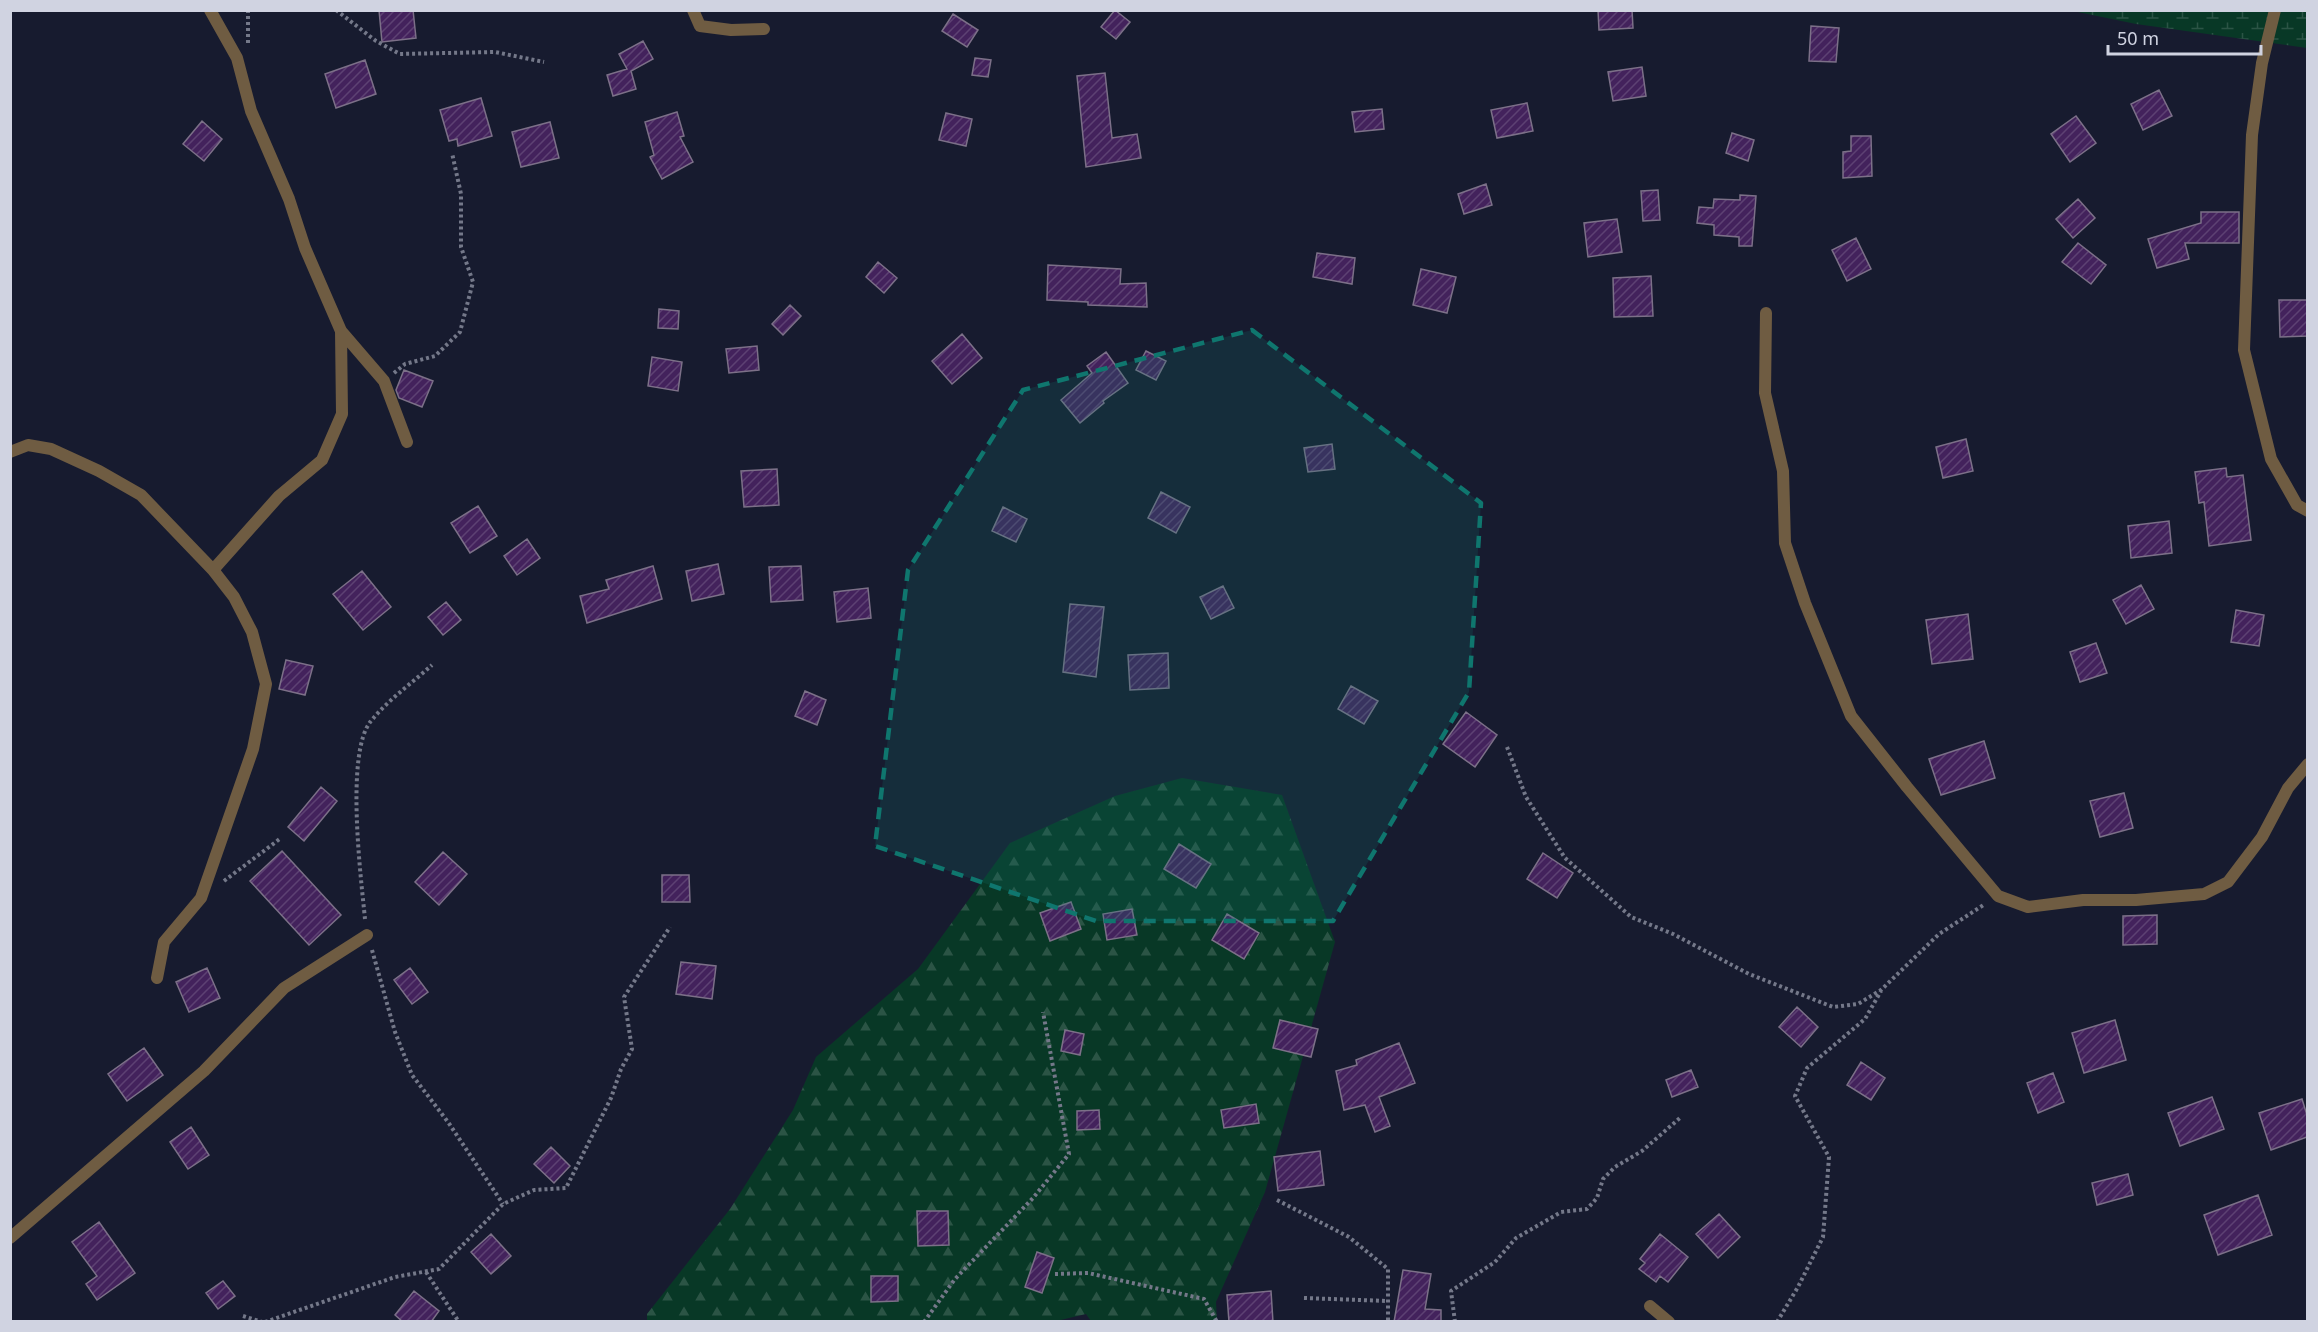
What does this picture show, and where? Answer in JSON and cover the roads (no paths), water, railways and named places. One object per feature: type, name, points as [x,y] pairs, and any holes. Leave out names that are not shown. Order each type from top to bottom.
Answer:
[{"type":"street","points":[[210,10],[237,58],[252,111],[289,199],[305,248],[341,331],[384,381],[407,442]]},
{"type":"street","points":[[693,10],[700,26],[731,30],[764,29]]},
{"type":"street","points":[[2275,10],[2262,63],[2252,135],[2244,350],[2271,459],[2297,505],[2307,510]]},
{"type":"street","points":[[1766,313],[1765,393],[1783,471],[1785,543],[1804,603],[1851,716],[1998,896],[2028,907],[2083,900],[2136,900],[2204,894],[2228,882],[2262,837],[2288,788],[2307,764]]},
{"type":"street","points":[[213,570],[279,496],[322,460],[342,414],[341,331]]},
{"type":"street","points":[[10,452],[28,445],[51,449],[99,471],[141,495],[213,570],[234,597],[252,632],[266,684],[253,749],[201,898],[164,942],[157,978]]},
{"type":"street","points":[[10,1238],[204,1071],[284,988],[367,934]]},
{"type":"street","points":[[1650,1306],[1669,1322]]}]
